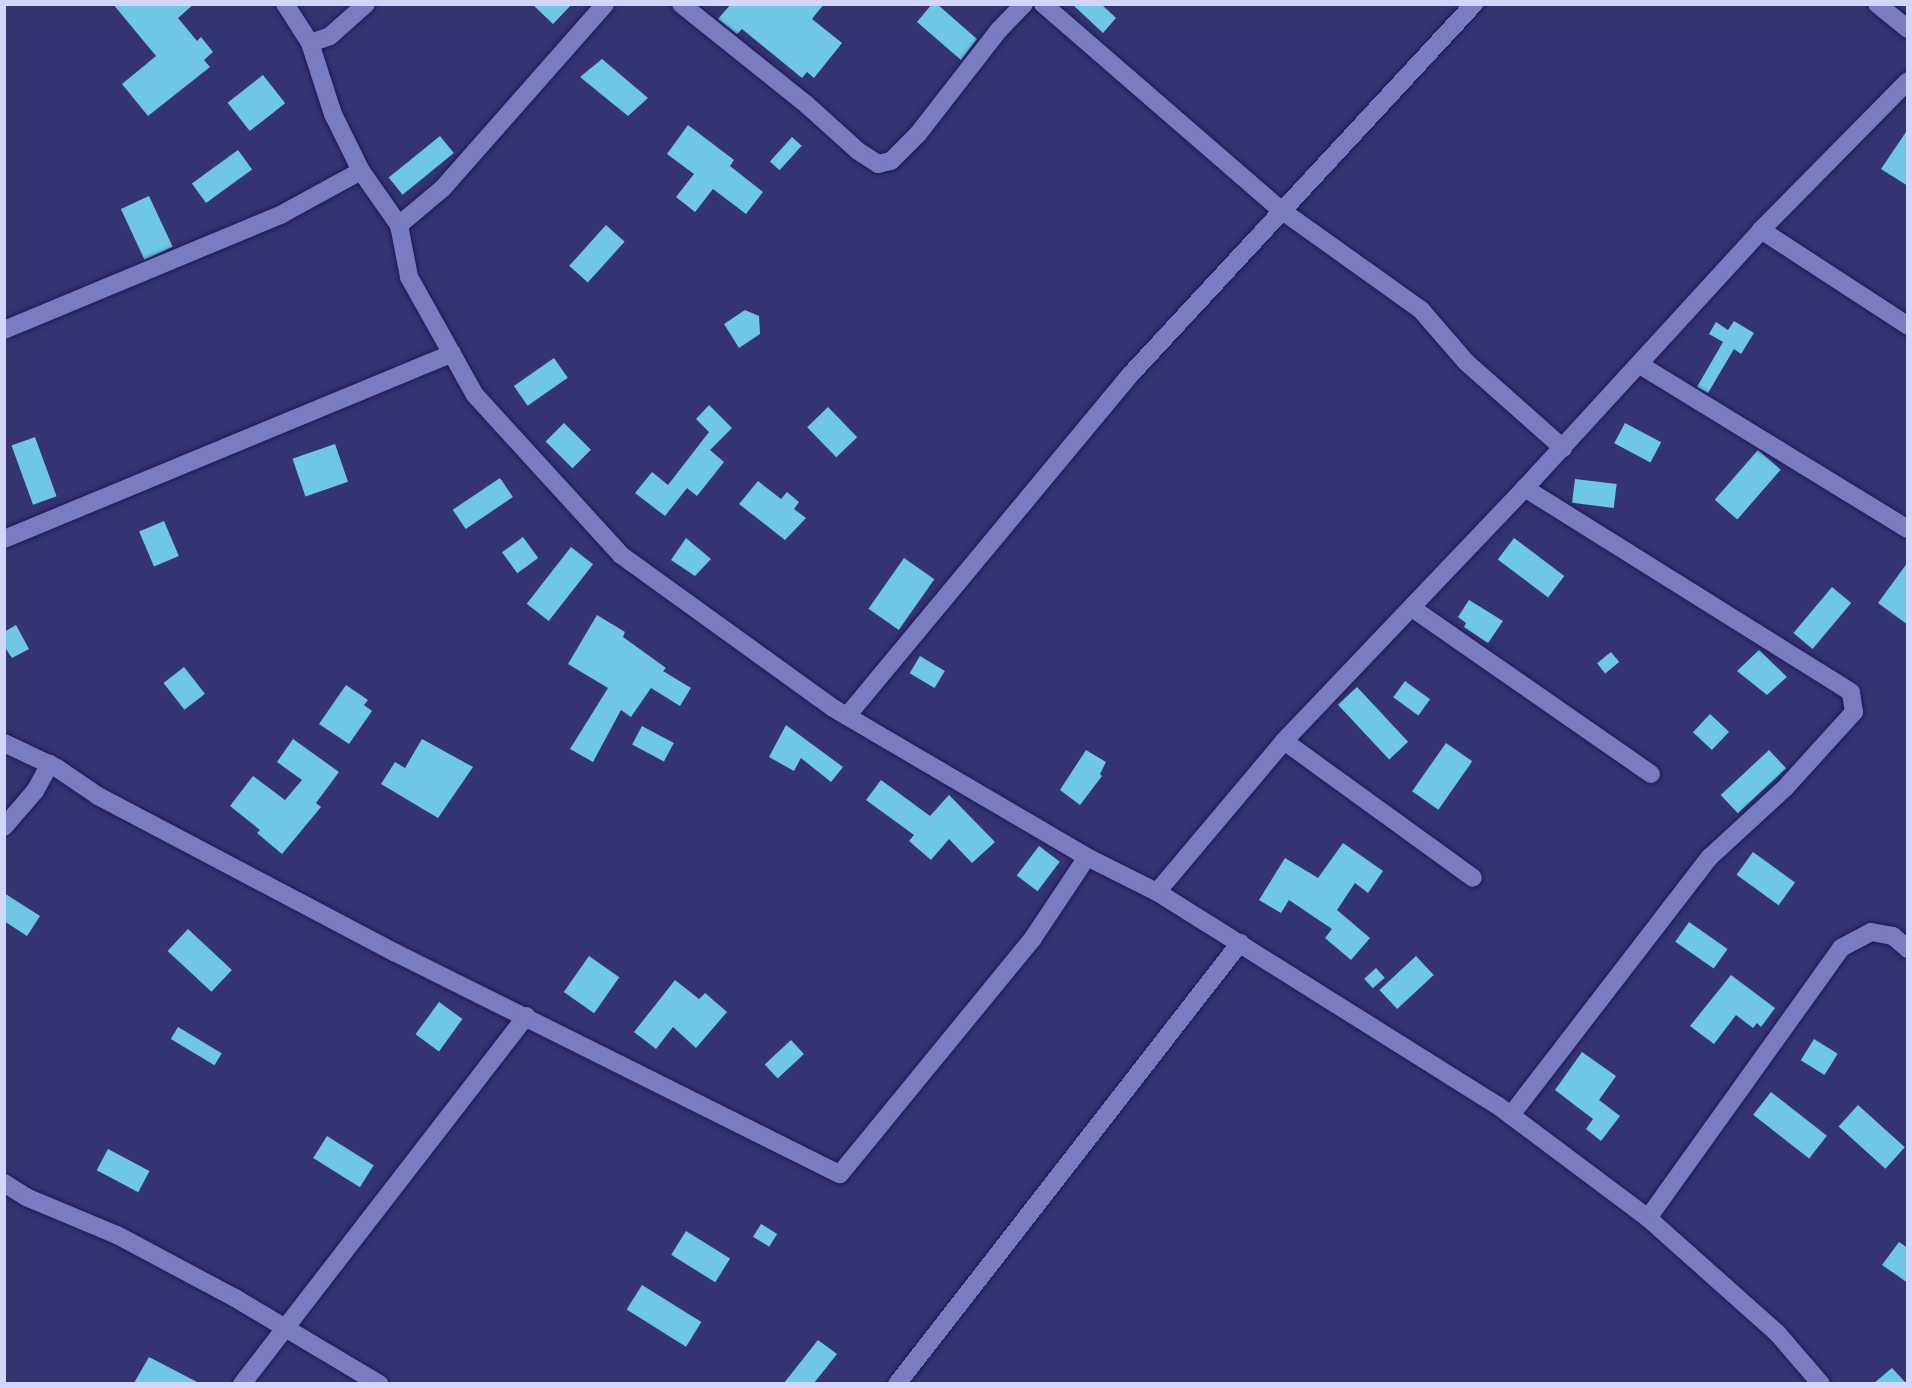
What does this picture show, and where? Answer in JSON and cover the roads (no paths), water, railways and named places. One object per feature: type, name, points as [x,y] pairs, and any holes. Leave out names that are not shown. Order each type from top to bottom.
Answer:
[{"type":"street","points":[[285,4],[310,43],[333,114],[361,171],[399,225],[409,277],[475,395],[621,555],[847,716],[1088,857],[1157,892],[1511,1115],[1648,1218],[1778,1334],[1821,1383]]},
{"type":"street","points":[[310,43],[330,36],[366,4]]},
{"type":"street","points":[[399,225],[443,188],[604,4]]},
{"type":"street","points":[[681,4],[807,105],[858,151],[878,164],[891,161],[918,134],[999,30],[1024,4]]},
{"type":"street","points":[[1043,4],[1281,210],[1420,310],[1466,362],[1563,448]]},
{"type":"street","points":[[847,716],[1131,374],[1474,4]]},
{"type":"street","points":[[1877,4],[1908,29]]},
{"type":"street","points":[[1157,892],[1284,741],[1526,488],[1761,230],[1908,81]]},
{"type":"street","points":[[4,330],[282,214],[361,171]]},
{"type":"street","points":[[1761,230],[1908,326]]},
{"type":"street","points":[[4,539],[452,353]]},
{"type":"street","points":[[1640,365],[1908,529]]},
{"type":"street","points":[[1511,1115],[1710,857],[1785,788],[1854,712],[1851,692],[1526,488]]},
{"type":"street","points":[[1412,608],[1651,774]]},
{"type":"street","points":[[1284,741],[1473,878]]},
{"type":"street","points":[[4,743],[50,764],[98,796],[394,952],[840,1174],[1033,938],[1088,857]]},
{"type":"street","points":[[4,827],[34,791],[50,764]]},
{"type":"street","points":[[1648,1218],[1841,948],[1871,932],[1893,936],[1908,949]]},
{"type":"street","points":[[897,1383],[1240,943]]},
{"type":"street","points":[[242,1383],[526,1016]]},
{"type":"street","points":[[4,1183],[26,1197],[117,1235],[235,1298],[378,1383]]}]
